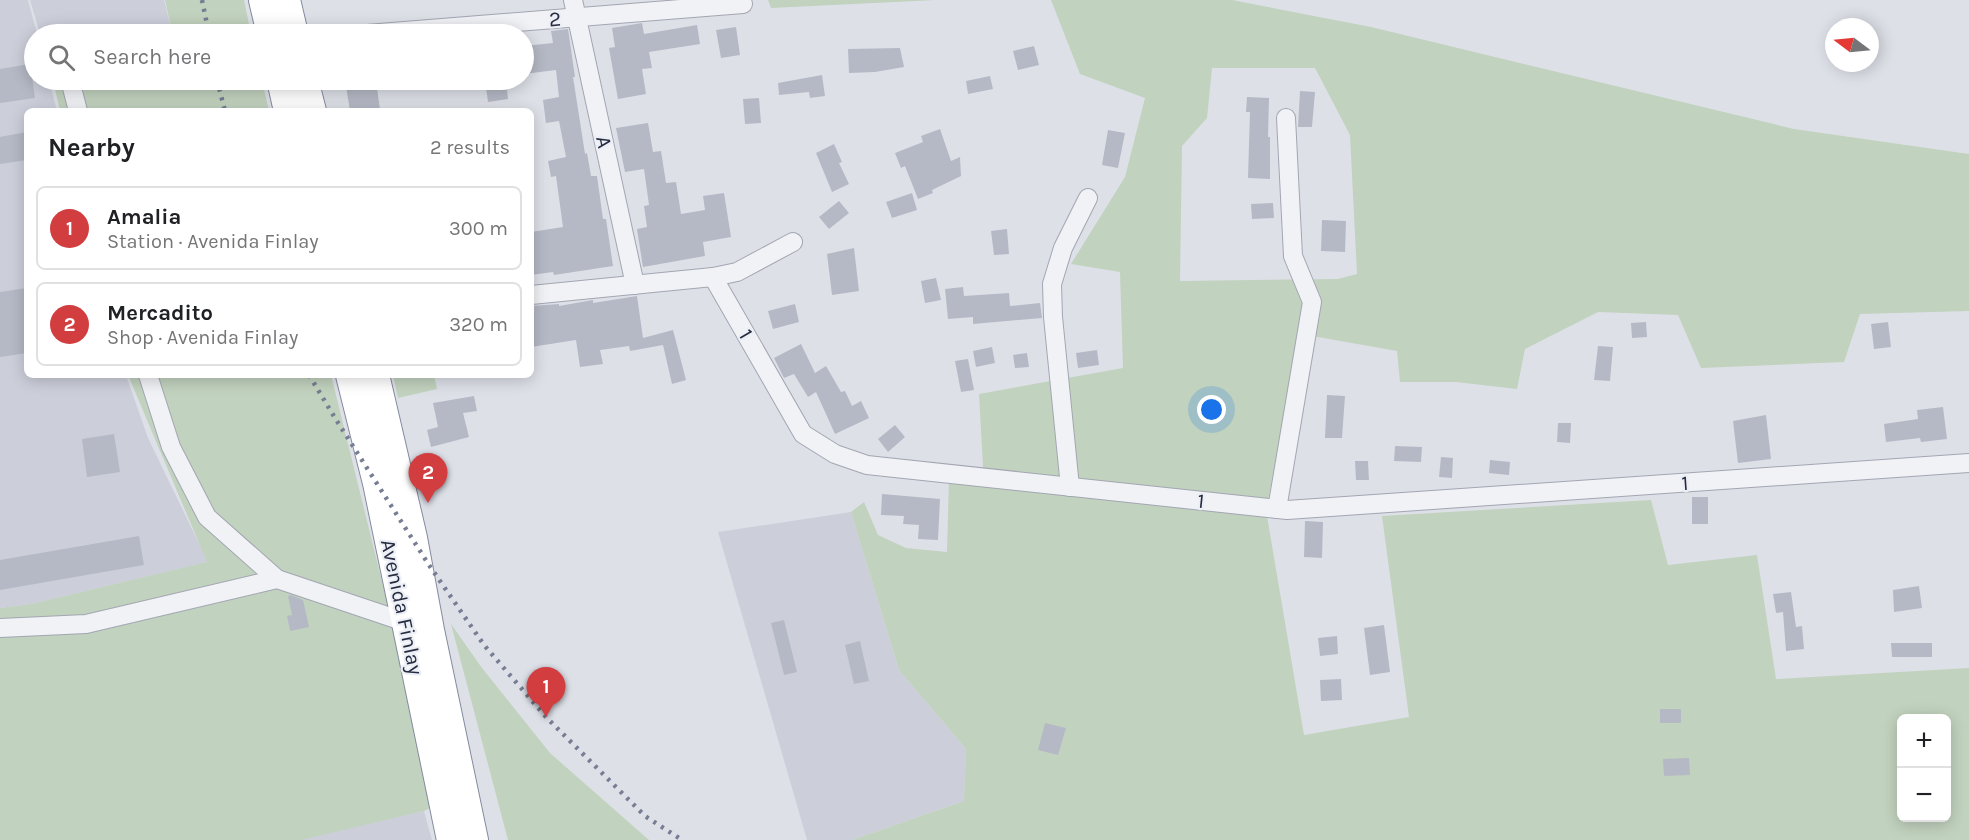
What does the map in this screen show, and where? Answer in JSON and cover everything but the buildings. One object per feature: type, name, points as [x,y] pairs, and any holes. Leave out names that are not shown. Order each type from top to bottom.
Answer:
[{"type":"highway","points":[[263,0],[269,24]]},
{"type":"highway","points":[[286,0],[292,24]]},
{"type":"highway","points":[[283,90],[287,108]]},
{"type":"highway","points":[[307,90],[311,108]]},
{"type":"highway","name":"Avenida Finlay","points":[[351,378],[474,840]]},
{"type":"highway","name":"Avenida Finlay","points":[[376,378],[413,538],[417,626],[451,840]]},
{"type":"street","name":"2","points":[[450,24],[575,9],[742,4]]},
{"type":"street","name":"A","points":[[575,9],[635,285]]},
{"type":"street","points":[[73,90],[77,108]]},
{"type":"street","points":[[1277,509],[1312,302],[1293,256],[1286,118]]},
{"type":"street","points":[[1070,487],[1053,317],[1052,284],[1063,248],[1088,198]]},
{"type":"street","points":[[534,295],[713,278],[737,272],[793,242]]},
{"type":"street","name":"1","points":[[713,278],[803,434],[835,454],[867,465],[1277,509],[1298,509],[1969,463]]},
{"type":"street","points":[[149,378],[171,447],[207,517],[277,579],[417,626]]},
{"type":"street","points":[[0,628],[86,624],[277,579]]},
{"type":"shaded area","points":[[0,0],[28,0],[34,24],[24,24],[24,90],[52,90],[56,108],[24,108],[24,378],[127,378],[148,438],[208,562],[31,604],[0,608]]},
{"type":"shaded area","points":[[30,0],[164,0],[170,24],[37,24]]},
{"type":"shaded area","points":[[851,512],[899,670],[966,749],[964,801],[852,840],[807,840],[718,532]]},
{"type":"shaded area","points":[[424,811],[432,840],[298,840],[313,836]]},
{"type":"green space","points":[[165,0],[244,0],[249,24],[170,24]]},
{"type":"green space","points":[[768,0],[936,0],[771,8]]},
{"type":"green space","points":[[1051,0],[1232,0],[1371,27],[1794,129],[1969,154],[1969,311],[1860,314],[1844,362],[1701,368],[1678,315],[1598,312],[1525,349],[1517,389],[1456,382],[1400,382],[1397,351],[1301,334],[1266,510],[1304,735],[1409,717],[1382,516],[1651,500],[1668,565],[1757,555],[1776,679],[1969,668],[1969,840],[852,840],[964,801],[966,749],[899,670],[851,512],[864,502],[878,535],[906,548],[947,552],[949,479],[984,484],[979,394],[1123,368],[1120,272],[1071,264],[1125,177],[1145,98],[1080,74]],"holes":[[[1212,68],[1315,68],[1350,135],[1357,274],[1338,279],[1180,281],[1182,146],[1207,118]]]},
{"type":"green space","points":[[55,90],[264,90],[268,108],[59,108]]},
{"type":"green space","points":[[129,378],[332,378],[391,618],[442,802],[424,811],[301,840],[0,840],[0,608],[31,604],[207,562]]},
{"type":"green space","points":[[394,378],[435,378],[437,389],[398,398]]},
{"type":"green space","points":[[451,624],[482,668],[550,753],[649,840],[508,840]]},
{"type":"railway","points":[[202,0],[207,24]]},
{"type":"railway","points":[[220,90],[224,108]]},
{"type":"railway","points":[[311,378],[429,565],[484,645],[546,717],[645,816],[682,840]]},
{"type":"place","name":"Mercadito","points":[[428,503]]},
{"type":"place","name":"Amalia","points":[[546,717]]}]
